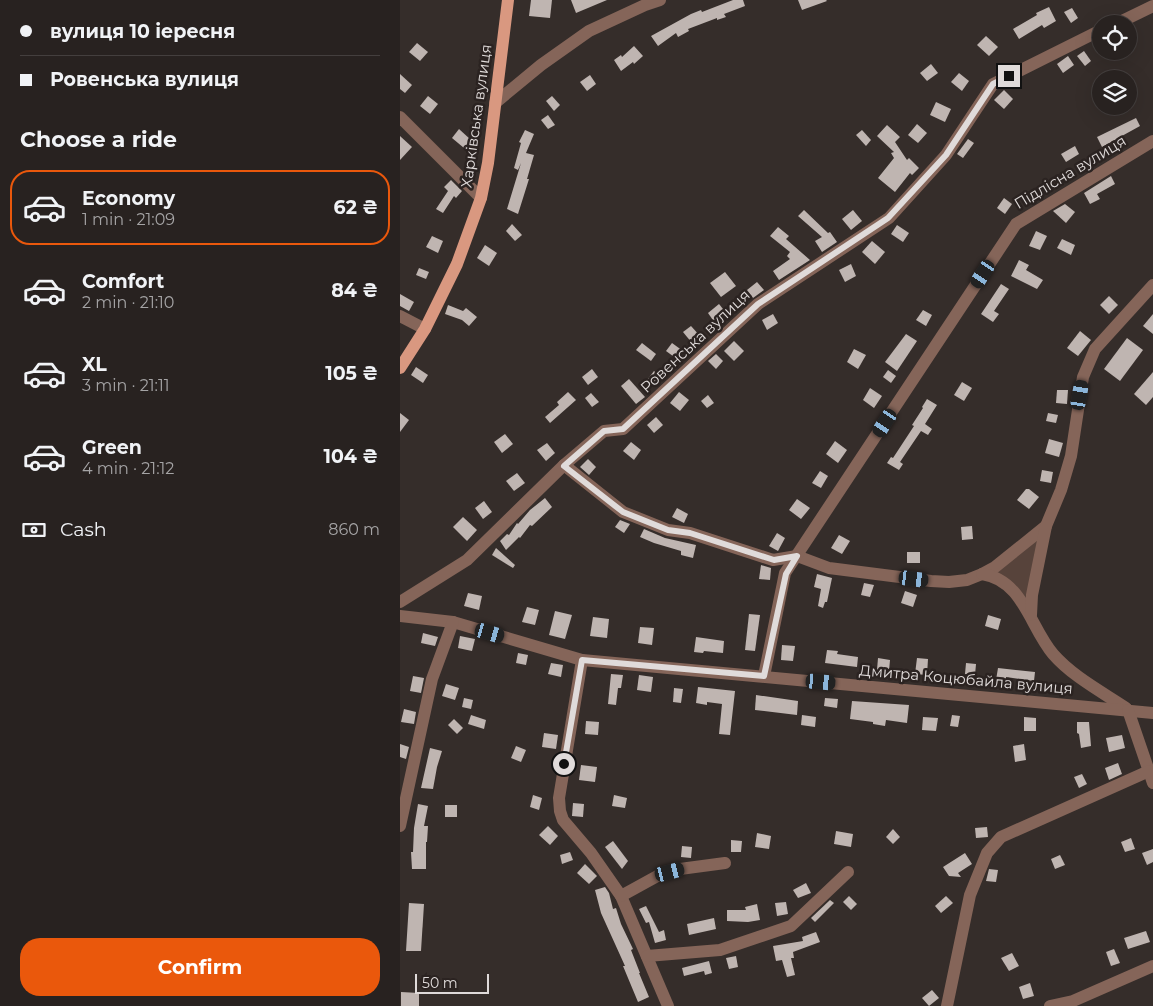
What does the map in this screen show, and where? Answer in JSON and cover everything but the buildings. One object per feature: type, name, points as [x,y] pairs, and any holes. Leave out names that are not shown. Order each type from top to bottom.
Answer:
[{"type":"main road","name":"Харківська вулиця","points":[[400,368],[425,329],[457,264],[481,198],[488,163],[508,0]]},
{"type":"street","points":[[495,103],[541,65],[589,31],[660,0]]},
{"type":"street","points":[[1134,15],[1153,6]]},
{"type":"street","name":"Ровенська вулиця","points":[[400,602],[467,560],[564,466],[604,431],[623,429],[758,304],[888,218],[946,155],[993,84],[1092,34]]},
{"type":"street","points":[[400,117],[481,198]]},
{"type":"street","name":"Підлісна вулиця","points":[[764,676],[786,574],[1016,224],[1153,141]]},
{"type":"street","points":[[1031,615],[1032,595],[1046,526],[1061,490],[1071,456],[1083,377],[1095,349],[1153,285]]},
{"type":"street","points":[[400,316],[425,329]]},
{"type":"street","points":[[564,466],[623,512],[668,530],[690,533],[774,560],[797,556],[829,568],[931,581],[968,580],[995,568],[1046,526]]},
{"type":"street","points":[[947,1006],[970,895],[987,853],[1001,837],[1151,777],[1128,710],[1073,672],[1053,654],[1039,634],[1031,615],[1002,580],[982,574]]},
{"type":"street","name":"Дмитра Коцюбайла вулиця","points":[[400,616],[452,622],[582,660],[1153,713]]},
{"type":"street","points":[[400,826],[432,679],[452,622]]},
{"type":"street","points":[[582,660],[559,798],[560,811],[563,820],[591,853],[621,896],[668,1006]]},
{"type":"street","points":[[621,896],[660,874],[680,869],[725,863]]},
{"type":"street","points":[[647,956],[720,950],[791,926],[848,872]]},
{"type":"street","points":[[1050,1006],[1074,1001],[1153,966]]},
{"type":"shaded area","points":[[1046,526],[1031,615],[998,578],[995,567]]},
{"type":"route","points":[[564,764],[582,660],[764,676],[786,574],[797,556],[774,560],[690,533],[668,530],[623,512],[564,466],[604,431],[623,429],[758,304],[888,218],[946,155],[993,84],[1009,76]]}]
